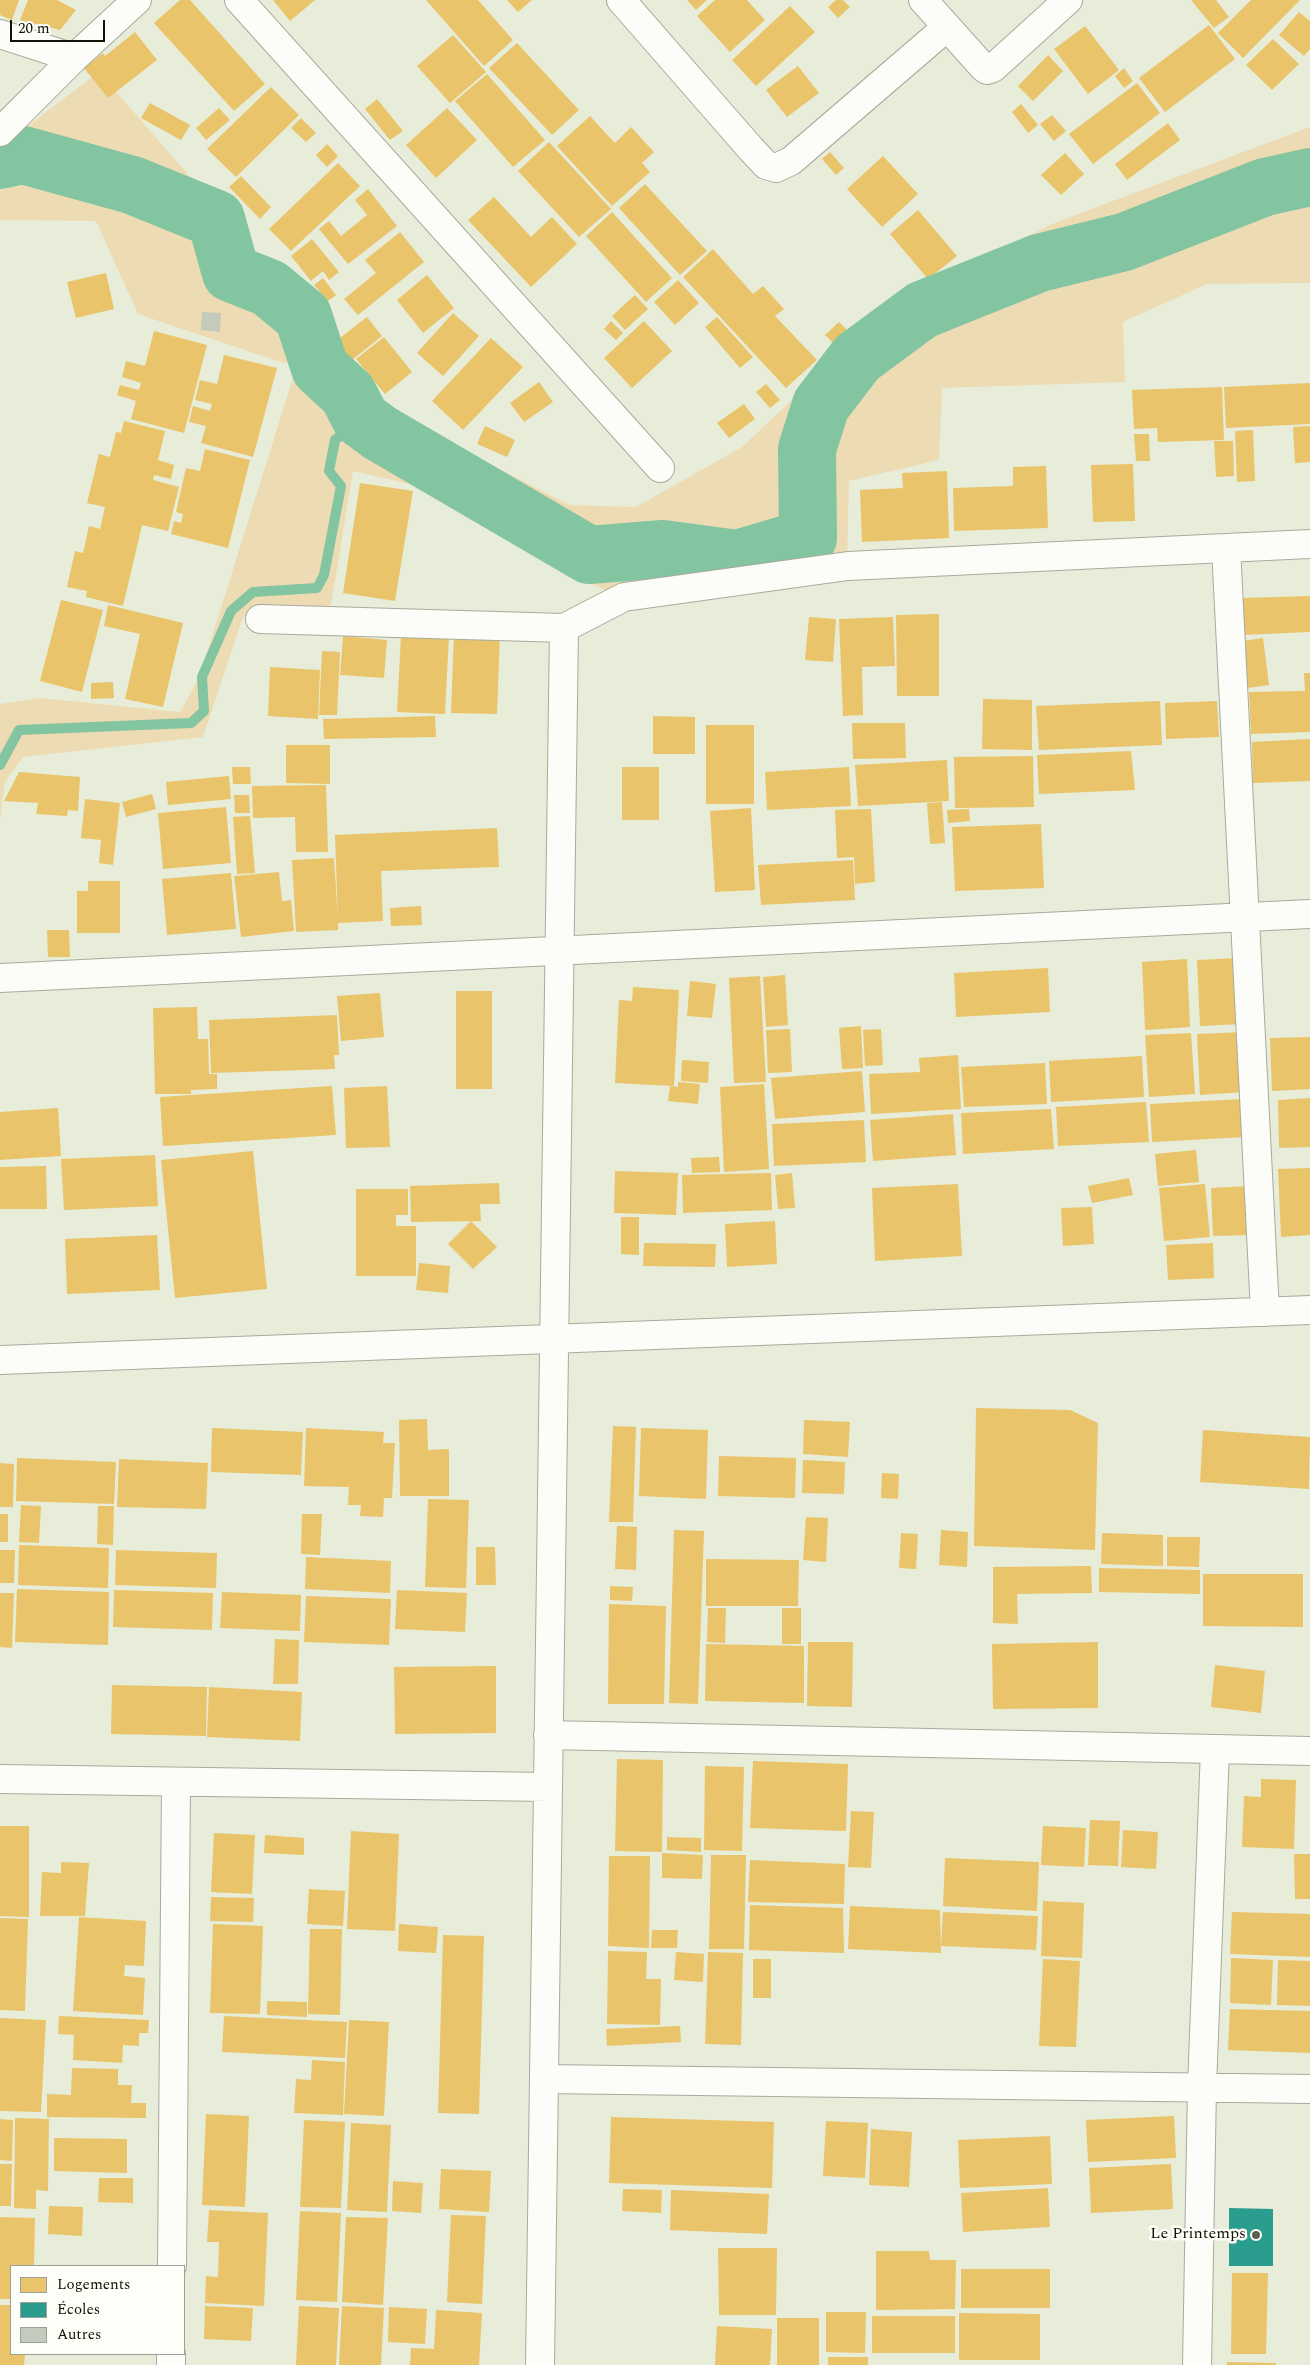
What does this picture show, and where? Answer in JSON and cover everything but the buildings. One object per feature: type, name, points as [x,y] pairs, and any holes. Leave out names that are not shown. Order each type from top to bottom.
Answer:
[{"type":"street","points":[[0,132],[74,58],[137,0]]},
{"type":"street","points":[[239,0],[660,468]]},
{"type":"street","points":[[621,0],[766,165],[776,168],[791,161],[947,27]]},
{"type":"street","points":[[923,0],[983,68],[988,70],[1068,0]]},
{"type":"street","points":[[0,34],[74,58]]},
{"type":"street","points":[[260,619],[564,628],[624,596],[848,566],[1310,544]]},
{"type":"street","points":[[1226,548],[1265,1312]]},
{"type":"street","points":[[540,2365],[564,628]]},
{"type":"street","points":[[0,978],[1310,914]]},
{"type":"street","points":[[0,1360],[1310,1310]]},
{"type":"street","points":[[548,1735],[1310,1751]]},
{"type":"street","points":[[1197,2365],[1202,2087],[1215,1749]]},
{"type":"street","points":[[0,1779],[548,1787]]},
{"type":"street","points":[[172,2265],[176,1782]]},
{"type":"street","points":[[544,2079],[1310,2088]]},
{"type":"shaded area","points":[[99,72],[399,417],[569,505],[636,507],[742,447],[900,298],[1057,222],[1310,127],[1310,283],[1207,284],[1123,322],[1125,382],[942,388],[939,460],[849,481],[847,559],[604,590],[418,486],[353,471],[331,605],[243,617],[203,737],[23,757],[5,782],[0,820],[0,704],[41,698],[180,712],[199,678],[297,365],[277,361],[138,314],[96,221],[0,220],[0,147]]},
{"type":"waterway","points":[[0,160],[23,155],[132,185],[216,219],[231,273],[269,288],[303,316],[320,368],[348,394],[361,419],[380,433],[589,555],[663,549],[737,559],[808,538],[807,449],[821,405],[857,358],[922,310],[1039,263],[1124,242],[1265,187],[1310,177]]},
{"type":"waterway","points":[[0,765],[19,730],[191,723],[204,711],[202,677],[231,611],[253,592],[317,588],[324,575],[341,486],[329,471],[335,440],[361,419]]},
{"type":"place","name":"Le Printemps","points":[[1256,2235]]}]
